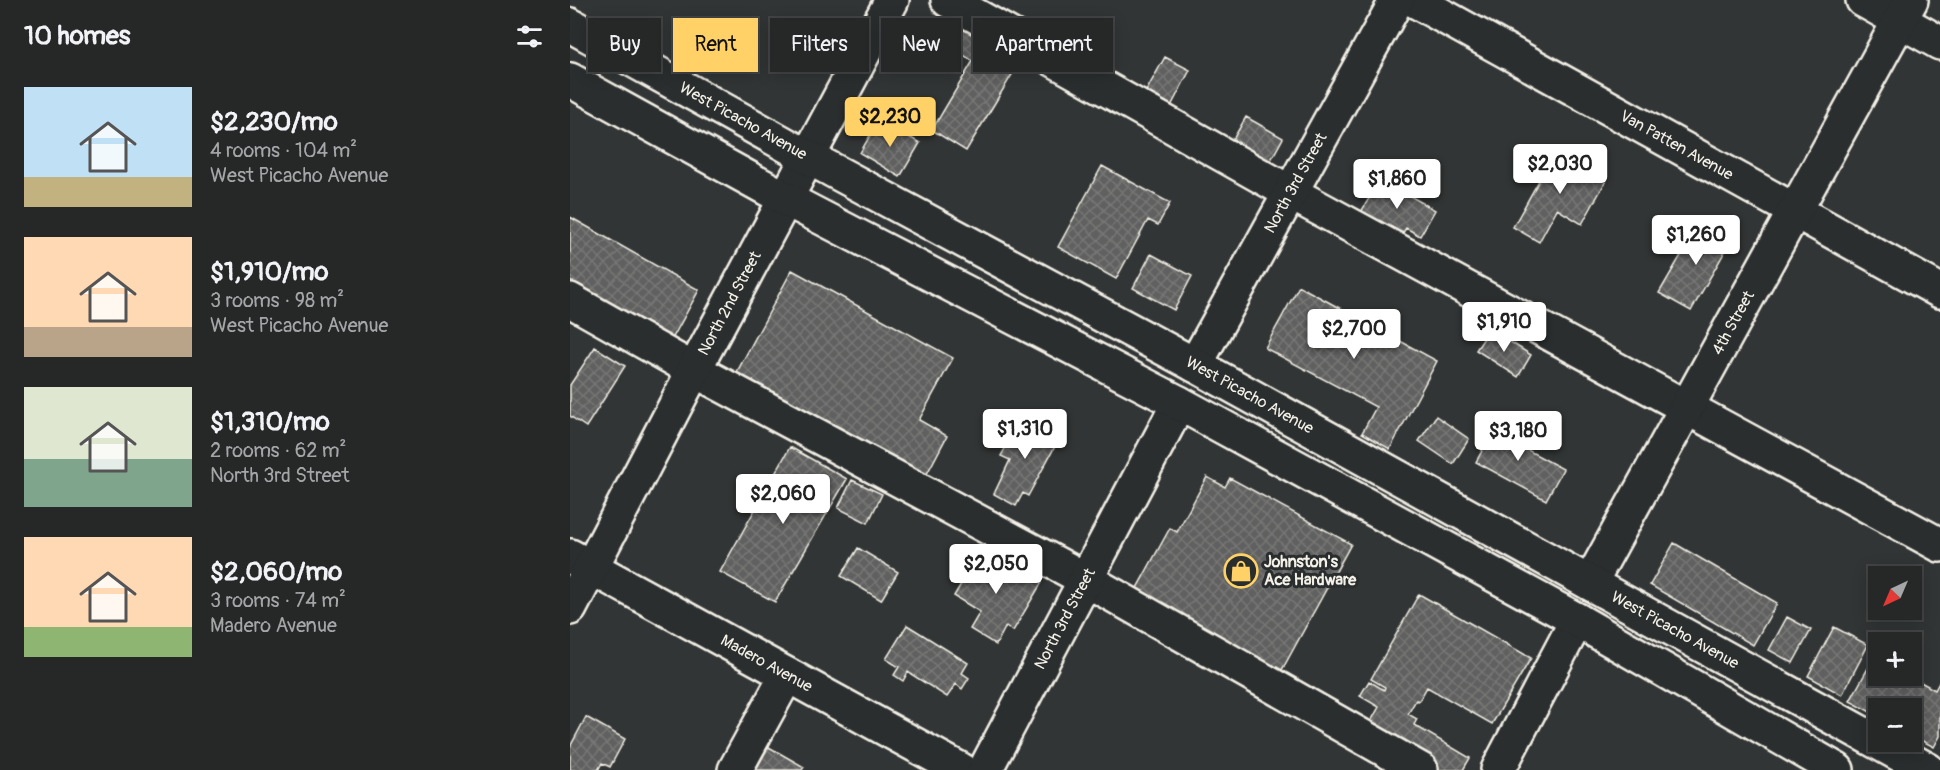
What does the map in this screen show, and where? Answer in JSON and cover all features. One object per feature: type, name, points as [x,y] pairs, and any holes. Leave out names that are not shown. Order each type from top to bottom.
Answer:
[{"type":"street","name":"North 2nd Street","points":[[570,608],[581,562],[694,370],[892,0]]},
{"type":"street","points":[[948,0],[1291,193],[1940,545]]},
{"type":"street","name":"North 3rd Street","points":[[1195,365],[1397,0]]},
{"type":"street","name":"Van Patten Avenue","points":[[1414,0],[1940,291]]},
{"type":"street","points":[[1863,0],[1905,10],[1940,43]]},
{"type":"street","name":"4th Street","points":[[1590,583],[1905,10]]},
{"type":"street","name":"West Picacho Avenue","points":[[570,25],[808,157],[1195,365],[1928,770]]},
{"type":"street","points":[[570,80],[786,199],[1179,403],[1577,620],[1837,770]]},
{"type":"street","points":[[570,300],[694,370],[1086,579],[1421,770]]},
{"type":"street","name":"North 3rd Street","points":[[985,770],[1179,403]]},
{"type":"street","name":"Madero Avenue","points":[[581,562],[961,770]]},
{"type":"street","points":[[1498,770],[1577,620]]},
{"type":"street","points":[[735,770],[787,675]]},
{"type":"building","points":[[964,29],[973,35],[973,61],[961,54],[961,34]]},
{"type":"building","points":[[1165,57],[1190,70],[1170,108],[1144,95]]},
{"type":"building","points":[[973,61],[973,72],[1014,72],[966,151],[932,130]]},
{"type":"building","points":[[1246,117],[1283,138],[1266,169],[1228,148]]},
{"type":"building","points":[[879,120],[920,143],[900,177],[860,153]]},
{"type":"building","points":[[1556,150],[1607,179],[1582,224],[1557,209],[1539,242],[1513,227]]},
{"type":"building","points":[[1102,166],[1170,203],[1158,225],[1148,220],[1116,279],[1058,247]]},
{"type":"building","points":[[1380,179],[1435,210],[1420,236],[1406,228],[1400,237],[1360,214]]},
{"type":"building","points":[[570,217],[699,290],[671,341],[570,284]]},
{"type":"building","points":[[1701,221],[1732,239],[1691,311],[1659,293]]},
{"type":"building","points":[[1151,254],[1192,276],[1174,310],[1133,288]]},
{"type":"building","points":[[792,270],[953,358],[919,420],[947,436],[920,487],[731,383]]},
{"type":"building","points":[[1299,286],[1437,361],[1390,449],[1362,433],[1376,407],[1265,348]]},
{"type":"building","points":[[1490,329],[1531,355],[1518,377],[1476,350]]},
{"type":"building","points":[[595,347],[625,366],[586,427],[570,416],[570,385]]},
{"type":"building","points":[[1023,416],[1060,437],[1028,496],[1023,493],[1016,506],[994,494],[1010,460],[1001,456]]},
{"type":"building","points":[[1436,416],[1469,439],[1453,464],[1419,441]]},
{"type":"building","points":[[1500,418],[1516,427],[1509,440],[1563,469],[1546,500],[1476,462]]},
{"type":"building","points":[[790,447],[847,479],[775,602],[720,572]]},
{"type":"building","name":"Johnston's Ace Hardware","points":[[1207,477],[1225,487],[1230,478],[1351,544],[1277,679],[1131,599],[1170,528],[1177,532]]},
{"type":"building","points":[[852,480],[882,494],[868,523],[838,508]]},
{"type":"building","points":[[1674,543],[1777,603],[1753,645],[1650,585]]},
{"type":"building","points":[[858,548],[898,572],[881,600],[841,576]]},
{"type":"building","points":[[982,548],[1042,582],[1013,631],[1006,626],[996,645],[970,629],[980,612],[954,596]]},
{"type":"building","points":[[1419,594],[1531,658],[1492,724],[1427,687],[1419,701],[1416,700],[1408,714],[1417,719],[1414,725],[1470,758],[1463,770],[1423,770],[1366,730],[1379,707],[1360,696],[1369,681],[1384,690],[1385,687],[1371,679]]},
{"type":"building","points":[[1787,617],[1811,630],[1793,663],[1769,650]]},
{"type":"building","points":[[907,625],[968,663],[962,673],[969,678],[962,689],[956,684],[947,697],[908,672],[903,681],[894,675],[899,667],[886,659]]},
{"type":"building","points":[[1834,627],[1868,645],[1842,695],[1808,676]]},
{"type":"building","points":[[1868,668],[1868,686],[1922,686],[1922,683],[1935,690],[1940,681],[1940,736],[1934,747],[1922,741],[1922,698],[1868,698],[1868,711],[1850,701]]},
{"type":"building","points":[[586,717],[625,739],[610,767],[602,763],[598,770],[570,770],[570,747]]},
{"type":"building","points":[[760,742],[804,767],[802,770],[745,770]]},
{"type":"place","name":"Johnston's Ace Hardware","points":[[1241,571]]}]
